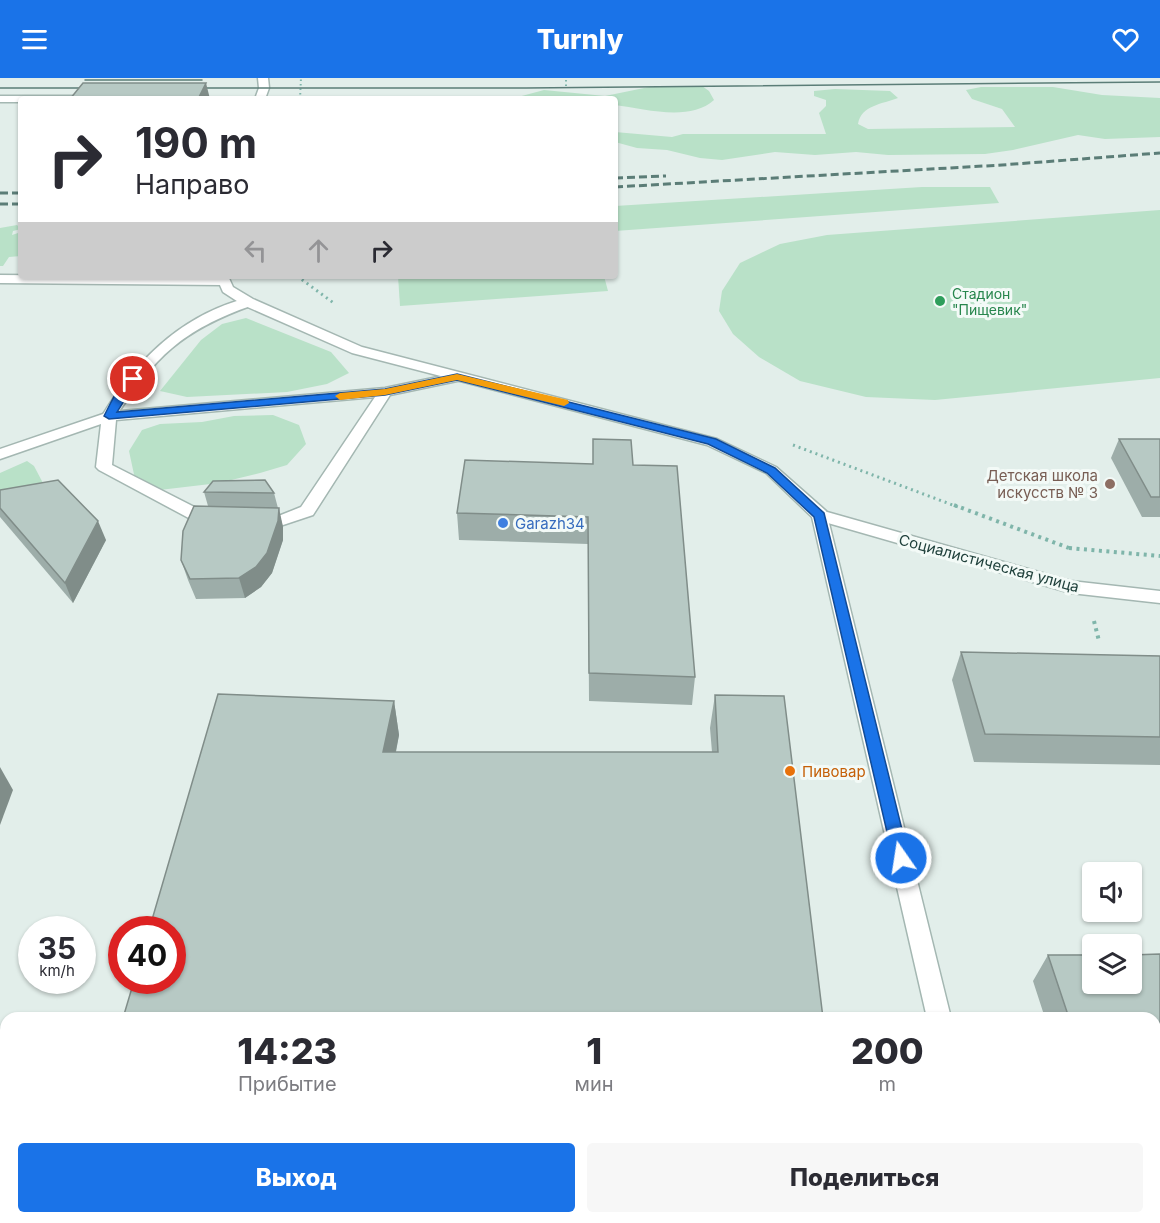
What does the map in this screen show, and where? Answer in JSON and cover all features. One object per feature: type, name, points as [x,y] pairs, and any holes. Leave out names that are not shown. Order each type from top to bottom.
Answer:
[{"type":"street","points":[[261,96],[264,88],[263,78]]},
{"type":"street","points":[[0,99],[18,99]]},
{"type":"street","points":[[0,279],[222,279],[227,289],[248,302],[357,350],[712,442],[771,470],[820,516],[938,1012]]},
{"type":"street","points":[[248,302],[199,322],[155,354],[122,392],[109,416],[104,467],[204,519],[284,520],[307,511],[385,392]]},
{"type":"street","points":[[0,454],[109,416],[385,392],[457,377]]},
{"type":"street","name":"Социалистическая улица","points":[[820,516],[1071,587],[1160,597]]},
{"type":"path","points":[[300,96],[301,78]]},
{"type":"path","points":[[566,80],[566,87]]},
{"type":"path","points":[[301,279],[339,306]]},
{"type":"path","points":[[1069,548],[1160,556]]},
{"type":"green space","points":[[702,86],[709,91],[714,100],[693,111],[667,112],[618,105],[618,96],[605,96],[649,87]]},
{"type":"green space","points":[[981,87],[1053,87],[1102,95],[1160,98],[1160,137],[1105,139],[1078,135],[985,154],[888,155],[856,152],[815,155],[775,152],[722,160],[700,158],[667,150],[637,148],[618,143],[618,132],[672,137],[683,134],[826,134],[819,113],[826,106],[826,100],[814,96],[814,91],[835,89],[890,91],[898,98],[873,106],[863,113],[858,124],[868,129],[1015,127],[1002,109],[972,99],[966,90]]},
{"type":"green space","points":[[544,90],[605,96],[522,96]]},
{"type":"green space","points":[[922,187],[990,187],[999,203],[618,231],[618,206]]},
{"type":"green space","name":"Стадион \"Пищевик\"","points":[[1160,210],[1160,378],[935,400],[866,397],[800,381],[759,357],[733,334],[719,311],[722,291],[740,263],[780,244],[827,235]]},
{"type":"green space","points":[[18,226],[18,230],[13,231],[12,235],[18,233],[18,256],[9,257],[3,266],[0,266],[0,228]]},
{"type":"green space","points":[[398,279],[605,279],[608,291],[400,306]]},
{"type":"green space","points":[[246,318],[331,352],[349,373],[327,384],[287,392],[187,397],[160,391],[201,340],[222,324]]},
{"type":"green space","points":[[273,415],[299,425],[306,444],[287,465],[219,483],[151,491],[135,479],[129,451],[142,430],[160,424],[202,422],[234,416]]},
{"type":"green space","points":[[27,461],[34,466],[44,485],[0,511],[0,473]]},
{"type":"building","points":[[83,83],[206,83],[200,96],[72,96]]},
{"type":"building","points":[[593,439],[631,440],[633,465],[677,466],[695,677],[589,673],[588,517],[457,513],[465,460],[593,464]]},
{"type":"building","points":[[1119,439],[1160,439],[1160,497],[1151,497]]},
{"type":"building","points":[[58,480],[98,521],[65,583],[0,508],[0,490]]},
{"type":"building","points":[[265,480],[274,493],[204,492],[213,481]]},
{"type":"building","points":[[194,506],[279,508],[278,521],[267,553],[256,567],[239,578],[190,579],[181,560],[183,531]]},
{"type":"building","points":[[961,652],[1160,656],[1160,737],[985,734]]},
{"type":"building","points":[[218,694],[394,701],[383,752],[718,752],[715,695],[784,696],[822,1012],[125,1012],[130,994],[186,994],[186,916],[153,916]]},
{"type":"building","points":[[1160,954],[1160,1012],[1067,1012],[1048,955],[1082,955],[1082,994],[1142,994],[1142,955]]},
{"type":"tram line","points":[[85,80],[202,80]]},
{"type":"tram line","points":[[192,88],[526,88],[1160,82]]},
{"type":"tram line","points":[[0,88],[96,88]]},
{"type":"railway","points":[[618,187],[1002,165],[1160,153]]},
{"type":"railway","points":[[618,178],[666,176]]},
{"type":"railway","points":[[0,193],[18,193]]},
{"type":"railway","points":[[0,204],[18,204]]},
{"type":"slow traffic","points":[[340,396],[385,392],[457,377],[564,403]]},
{"type":"place","name":"Стадион \"Пищевик\"","points":[[940,301]]},
{"type":"place","name":"Детская школа искусств № 3","points":[[1110,484]]},
{"type":"place","name":"Garazh34","points":[[503,523]]},
{"type":"place","name":"Пивовар","points":[[790,771]]},
{"type":"route","points":[[133,379],[122,392],[109,416],[385,392],[457,377],[712,442],[771,470],[820,516],[901,858]]}]
